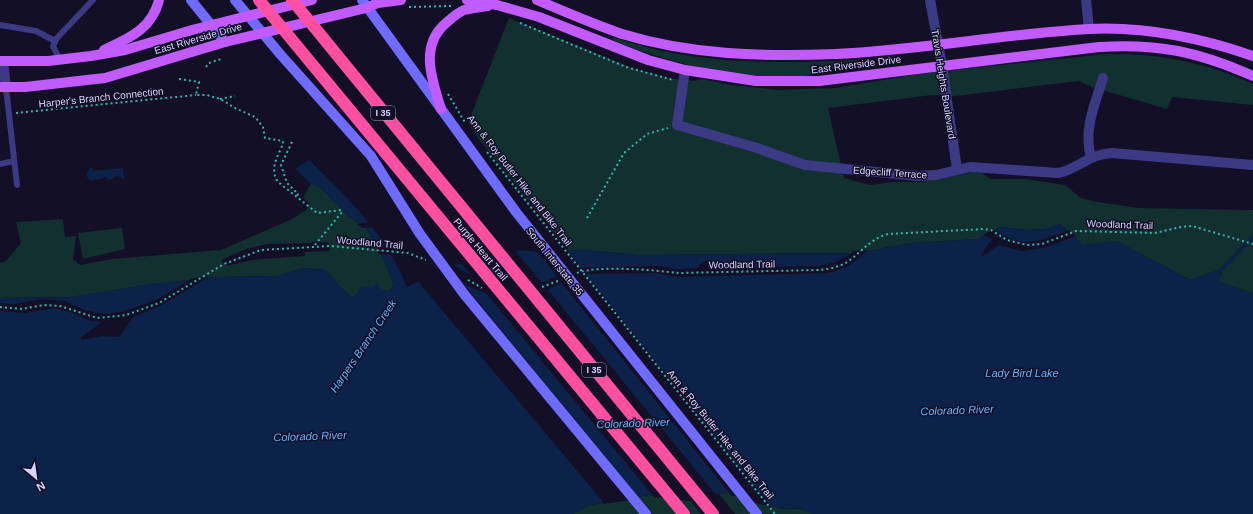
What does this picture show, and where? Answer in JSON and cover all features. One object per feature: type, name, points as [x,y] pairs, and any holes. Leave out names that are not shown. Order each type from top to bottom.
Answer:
[{"type":"highway","name":"Purple Heart Trail","points":[[259,0],[684,514]]},
{"type":"highway","name":"Purple Heart Trail","points":[[292,0],[475,226],[713,514]]},
{"type":"main road","points":[[91,56],[134,36],[148,24],[157,8],[159,0]]},
{"type":"main road","points":[[191,0],[225,42]]},
{"type":"main road","points":[[235,0],[280,54],[371,156],[398,201],[430,249],[464,294],[646,514]]},
{"type":"main road","name":"East Riverside Drive","points":[[2,61],[60,60],[125,50],[211,25],[233,21],[312,0]]},
{"type":"main road","name":"East Riverside Drive","points":[[467,0],[497,4],[539,17],[648,60],[685,70],[756,81],[819,81],[1099,47],[1134,45],[1181,50],[1204,56],[1253,76]]},
{"type":"main road","name":"East Riverside Drive","points":[[537,0],[622,34],[702,51],[743,54],[835,54],[1089,29],[1138,31],[1185,37],[1218,44],[1253,56]]},
{"type":"main road","name":"East Riverside Drive","points":[[3,87],[44,85],[106,78],[225,42],[344,12],[364,4],[403,4]]},
{"type":"main road","name":"South Interstate 35","points":[[364,4],[516,212],[757,514]]},
{"type":"main road","points":[[441,109],[430,76],[429,60],[432,41],[440,28],[456,14],[464,10],[497,4]]},
{"type":"street","name":"Travis Heights Boulevard","points":[[930,0],[942,66],[957,169]]},
{"type":"street","points":[[1086,0],[1089,29]]},
{"type":"street","points":[[2,61],[3,87]]},
{"type":"street","points":[[677,125],[685,70]]},
{"type":"street","points":[[1091,157],[1088,143],[1089,126],[1103,78]]},
{"type":"street","name":"Edgecliff Terrace","points":[[677,125],[754,147],[805,165],[918,176],[977,167],[1058,173],[1067,171],[1091,157],[1112,154],[1253,166]]},
{"type":"lane","points":[[60,60],[53,46],[93,0]]},
{"type":"lane","points":[[0,25],[36,31],[56,41]]},
{"type":"lane","points":[[3,87],[9,113],[17,185]]},
{"type":"lane","points":[[0,164],[14,161]]},
{"type":"path","points":[[403,4],[453,6]]},
{"type":"path","points":[[518,22],[626,67],[670,80]]},
{"type":"path","points":[[206,67],[209,63],[221,59]]},
{"type":"path","points":[[179,79],[199,82],[196,95]]},
{"type":"path","name":"Ann & Roy Butler Hike and Bike Trail","points":[[447,92],[470,129]]},
{"type":"path","name":"Harper's Branch Connection","points":[[9,113],[196,95],[207,95],[220,99],[260,120],[264,126],[264,136],[267,139],[283,141],[284,144],[275,163],[275,178],[317,213],[341,210],[342,212],[326,229],[314,246]]},
{"type":"path","points":[[220,99],[235,96]]},
{"type":"path","points":[[587,218],[624,153],[647,134],[677,125]]},
{"type":"path","points":[[292,142],[281,165],[287,183],[298,194],[296,197]]},
{"type":"path","name":"Ann & Roy Butler Hike and Bike Trail","points":[[482,146],[775,514]]},
{"type":"path","name":"Woodland Trail","points":[[571,276],[584,271],[596,270],[656,270],[678,273],[828,269],[845,263],[880,236],[888,234],[983,229],[991,230],[1007,240],[1027,245],[1042,244],[1076,231],[1155,233],[1192,226],[1253,244]]},
{"type":"path","name":"Woodland Trail","points":[[0,307],[22,309],[44,304],[60,306],[97,318],[126,315],[159,303],[224,264],[261,250],[329,246],[408,253],[427,260]]},
{"type":"path","points":[[462,277],[482,288],[489,288]]},
{"type":"path","points":[[538,287],[545,287],[558,280]]},
{"type":"green space","points":[[509,18],[635,69],[667,78],[695,81],[701,79],[731,85],[777,90],[836,88],[918,74],[1106,54],[1144,55],[1181,60],[1235,76],[1253,84],[1253,105],[1172,97],[1167,109],[1092,87],[1079,81],[955,96],[932,95],[828,108],[844,178],[870,185],[893,182],[921,182],[973,172],[982,173],[990,179],[1026,179],[1065,185],[1081,198],[1097,202],[1139,208],[1253,210],[1253,293],[1219,282],[1222,269],[1190,280],[1117,241],[1083,245],[1060,224],[1045,229],[1026,230],[1000,227],[978,239],[912,243],[855,253],[639,255],[583,250],[569,251],[478,138],[468,123]]},
{"type":"green space","points":[[613,37],[672,53],[703,58],[764,62],[857,60],[857,63],[812,75],[797,77],[750,76],[726,73],[656,56],[612,40]]},
{"type":"green space","points":[[311,183],[321,188],[348,216],[366,228],[382,256],[394,284],[389,291],[366,291],[357,294],[353,298],[339,286],[326,270],[304,268],[277,276],[217,277],[146,285],[71,297],[0,298],[0,263],[6,261],[21,243],[16,222],[63,219],[65,237],[76,236],[73,259],[80,265],[112,259],[221,250],[290,220],[305,211],[310,204],[303,198]],"holes":[[[314,241],[329,243],[330,251],[305,252],[305,256],[252,260],[226,266],[221,260],[246,249],[267,244],[312,243]]]},
{"type":"green space","points":[[122,228],[125,249],[83,259],[78,233]]},
{"type":"green space","points":[[729,492],[771,506],[786,509],[803,509],[812,514],[735,514],[719,494]]},
{"type":"green space","points":[[650,495],[689,499],[701,514],[572,514],[590,505]]},
{"type":"water","name":"Lady Bird Lake","points":[[309,160],[339,189],[365,218],[388,250],[407,287],[443,268],[522,250],[544,253],[582,250],[639,255],[855,253],[912,243],[978,239],[1000,227],[1026,230],[1045,229],[1060,224],[1083,245],[1117,241],[1190,280],[1222,269],[1219,282],[1253,293],[1253,514],[812,514],[800,508],[788,509],[770,506],[729,492],[689,499],[650,495],[590,505],[572,514],[0,514],[0,298],[71,297],[146,285],[217,277],[277,276],[304,268],[326,270],[339,286],[353,298],[362,286],[371,288],[376,283],[383,290],[389,291],[394,284],[382,256],[366,228],[348,216],[321,188],[309,182],[295,169]]},
{"type":"water","points":[[90,168],[93,168],[93,171],[123,168],[124,178],[122,179],[121,176],[113,177],[113,179],[107,180],[107,177],[90,181],[86,175]]},
{"type":"pier","points":[[309,158],[347,194],[377,228],[388,244],[373,227],[362,228],[357,224],[369,222],[348,196]]},
{"type":"pier","points":[[993,229],[1006,237],[1022,242],[1041,240],[1069,230],[1076,236],[1044,248],[1022,251],[999,245],[983,256],[981,255],[992,239],[983,235]]},
{"type":"pier","points":[[375,246],[389,246],[393,255],[379,254]]},
{"type":"pier","points":[[514,249],[542,283],[557,276],[536,250],[544,251],[566,249],[581,268],[659,266],[677,269],[697,268],[705,261],[709,261],[717,268],[819,266],[837,262],[854,251],[868,250],[850,265],[829,273],[677,277],[657,273],[586,274],[772,508],[731,495],[561,282],[548,290],[717,496],[689,501],[654,497],[486,293],[467,286],[457,276],[640,499],[602,504],[604,503],[417,280],[443,266],[452,264],[472,276],[460,262]]},
{"type":"pier","points":[[210,276],[162,305],[133,317],[119,337],[101,336],[82,340],[80,338],[102,322],[91,321],[73,313],[54,308],[25,313],[0,311],[0,303],[15,304],[42,299],[65,301],[84,310],[103,314],[122,312],[158,299],[193,278]]},
{"type":"waterway","points":[[1219,272],[1253,237]]},
{"type":"water label","name":"Harpers Branch Creek","points":[[363,346]]},
{"type":"water label","name":"Colorado River","points":[[957,410]]},
{"type":"water label","name":"Colorado River","points":[[633,423]]},
{"type":"water label","name":"Colorado River","points":[[310,436]]}]
